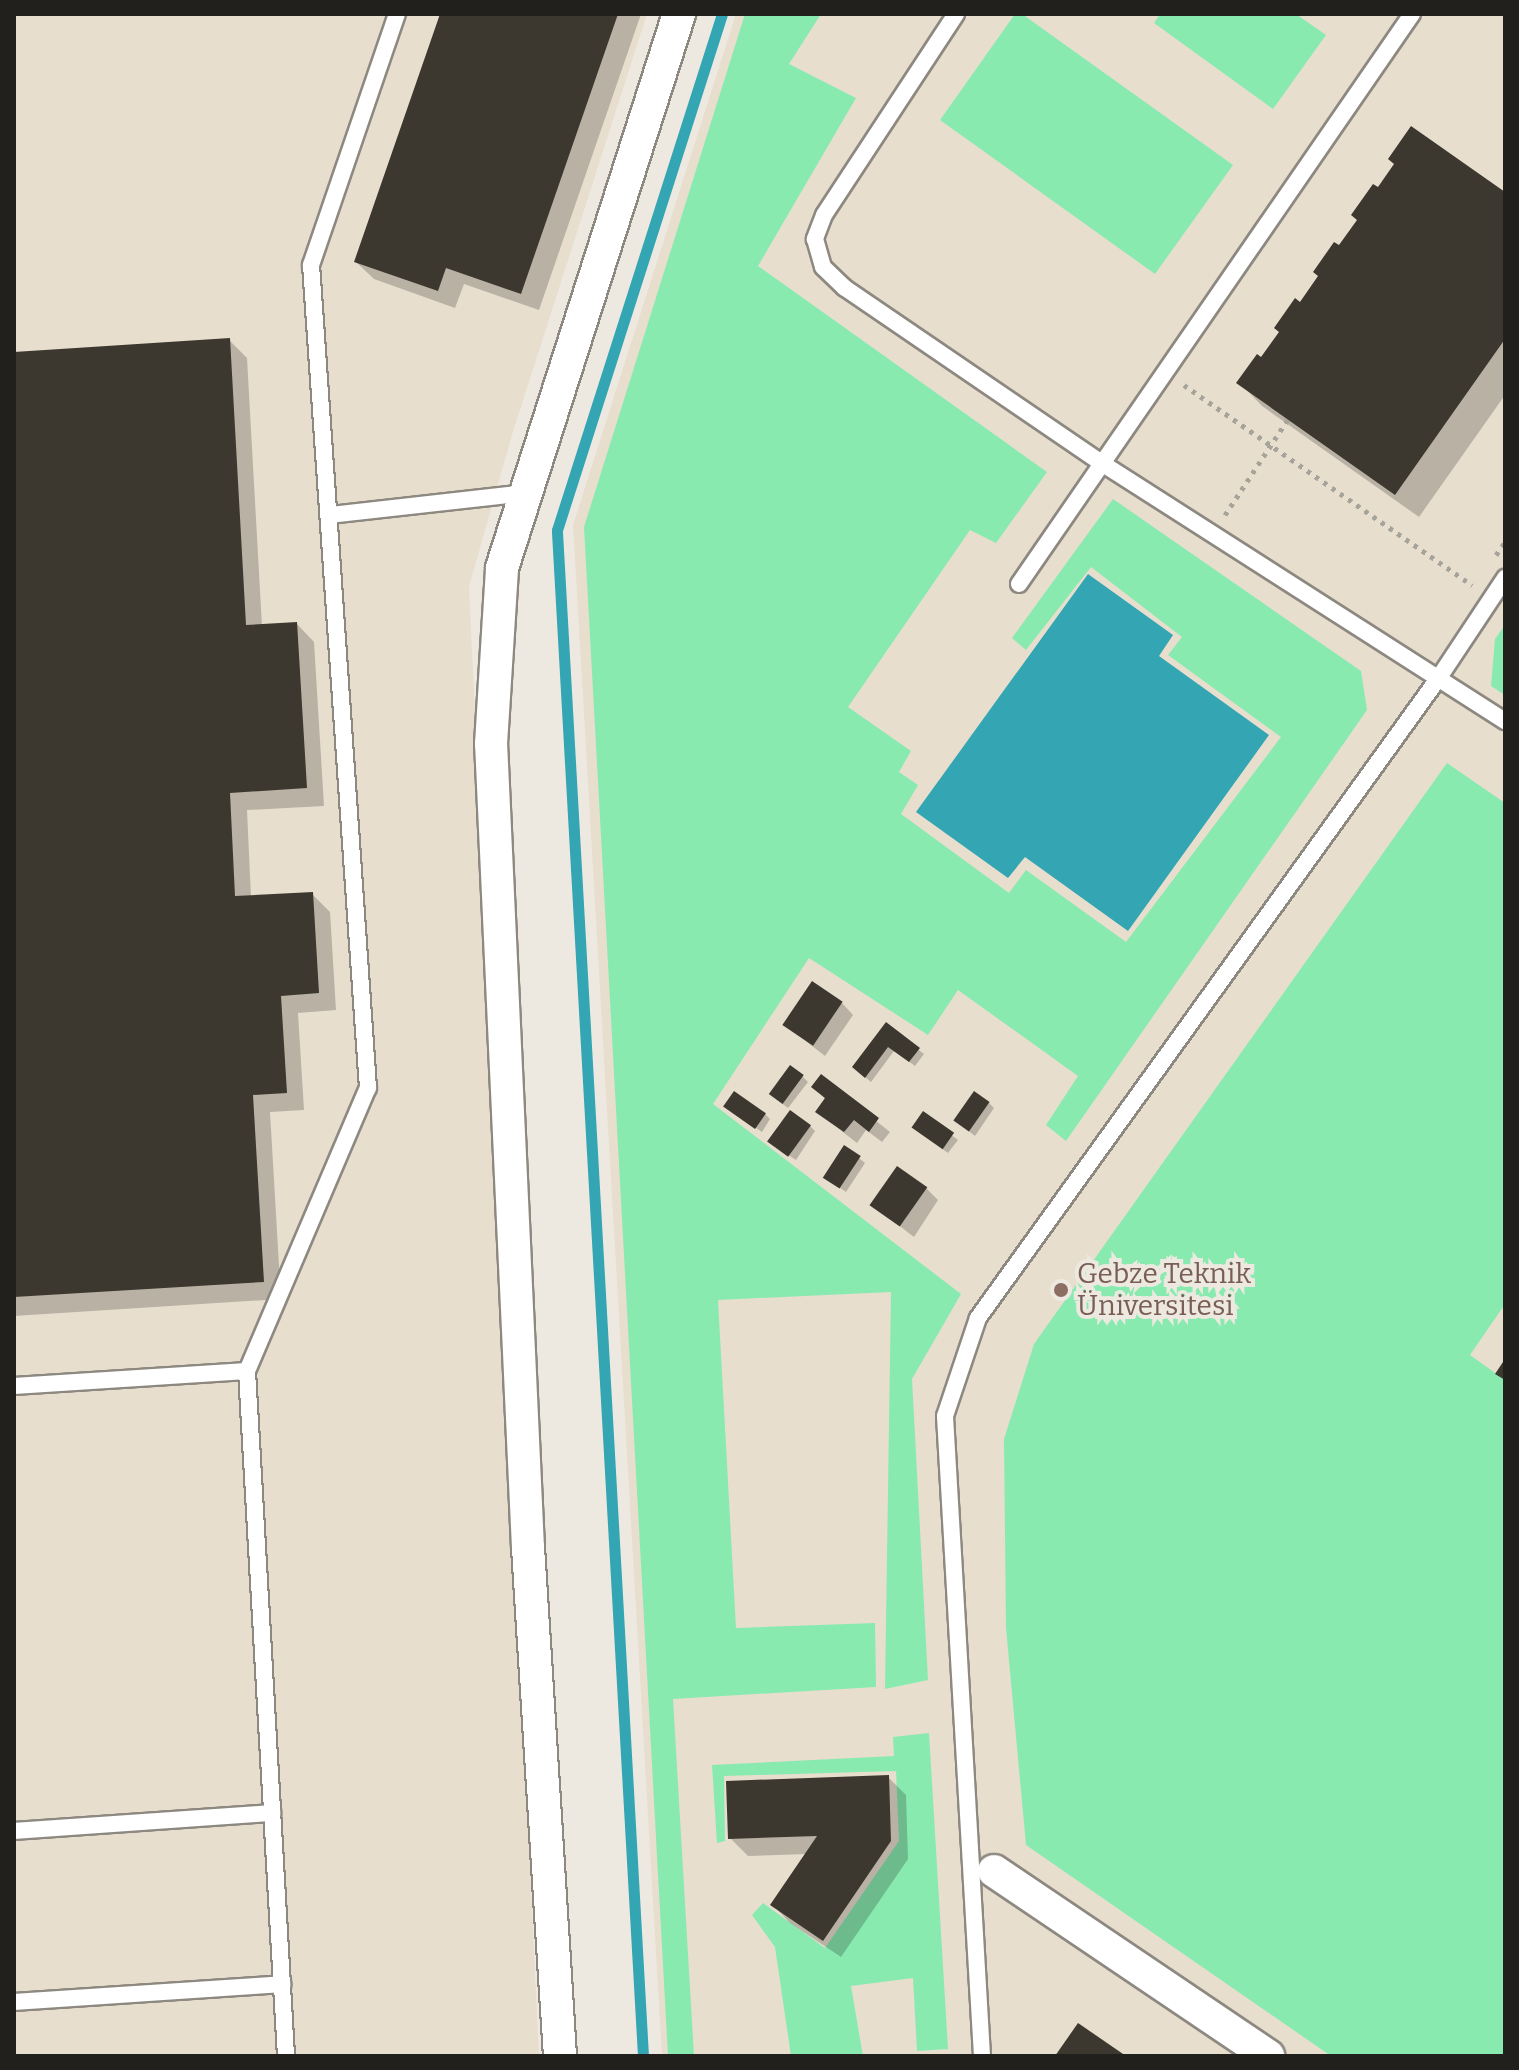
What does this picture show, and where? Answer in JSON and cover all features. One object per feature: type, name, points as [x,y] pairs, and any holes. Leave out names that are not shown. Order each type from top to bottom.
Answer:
[{"type":"street","points":[[560,2056],[528,1548],[491,744],[502,568],[679,14]]},
{"type":"street","points":[[994,1871],[1268,2056]]},
{"type":"lane","points":[[286,2056],[247,1371],[368,1088],[311,265],[397,14]]},
{"type":"lane","points":[[956,14],[824,215],[815,239],[823,267],[845,288],[1100,462],[1440,676],[1505,721]]},
{"type":"lane","points":[[1019,584],[1100,462],[1412,14]]},
{"type":"lane","points":[[330,515],[525,493]]},
{"type":"lane","points":[[982,2056],[945,1416],[978,1318],[1440,676],[1505,578]]},
{"type":"lane","points":[[14,1386],[247,1371]]},
{"type":"lane","points":[[14,1831],[272,1813]]},
{"type":"lane","points":[[14,2002],[282,1984]]},
{"type":"path","points":[[1164,371],[1491,599]]},
{"type":"path","points":[[1214,534],[1288,419]]},
{"type":"path","points":[[1490,564],[1505,542]]},
{"type":"path","points":[[1465,600],[1482,575]]},
{"type":"shaded area","points":[[14,14],[647,14],[512,435],[469,587],[539,2056],[14,2056]]},
{"type":"shaded area","name":"Gebze Teknik Üniversitesi","points":[[736,14],[1505,14],[1505,2056],[662,2056],[573,525]]},
{"type":"green space","points":[[745,14],[821,14],[789,64],[856,98],[758,266],[1047,472],[996,543],[970,530],[848,707],[911,751],[899,772],[918,785],[901,814],[1009,893],[1026,870],[1126,942],[1281,737],[1168,655],[1182,637],[1091,567],[1026,650],[1012,638],[1113,499],[1361,671],[1367,710],[1066,1141],[1046,1125],[1078,1076],[958,990],[928,1035],[809,958],[713,1104],[961,1294],[912,1379],[928,1680],[885,1689],[891,1292],[718,1300],[736,1628],[875,1623],[876,1687],[673,1699],[694,2056],[668,2056],[584,527]]},
{"type":"green space","points":[[1015,14],[1022,14],[1233,165],[1155,274],[940,120]]},
{"type":"green space","points":[[1160,14],[1296,14],[1326,35],[1273,109],[1154,23]]},
{"type":"green space","points":[[1505,625],[1505,695],[1491,686],[1495,639]]},
{"type":"green space","points":[[1447,763],[1505,803],[1505,1304],[1470,1355],[1505,1380],[1505,2056],[1331,2056],[1026,1845],[1006,1628],[1004,1439],[1034,1344]]},
{"type":"green space","points":[[929,1733],[948,2049],[917,2051],[913,1978],[851,1986],[863,2056],[791,2056],[775,1947],[752,1915],[763,1903],[825,1948],[899,1841],[896,1771],[724,1776],[725,1841],[717,1843],[712,1765],[894,1756],[893,1737]]},
{"type":"water","points":[[1088,574],[1173,635],[1159,656],[1269,735],[1128,931],[1025,857],[1008,878],[916,812]]},
{"type":"building","points":[[440,14],[618,14],[521,294],[446,268],[438,291],[354,262]]},
{"type":"building","points":[[1411,126],[1505,192],[1505,339],[1395,495],[1236,383],[1257,354],[1261,357],[1279,332],[1274,328],[1295,298],[1300,302],[1318,276],[1313,272],[1334,242],[1339,245],[1357,220],[1351,215],[1373,184],[1378,187],[1394,164],[1388,159]]},
{"type":"building","points":[[230,338],[246,625],[297,622],[307,788],[230,793],[235,896],[313,892],[319,993],[281,996],[287,1093],[253,1095],[264,1282],[14,1297],[14,352]]},
{"type":"building","points":[[812,981],[843,1002],[813,1046],[782,1025]]},
{"type":"building","points":[[886,1022],[920,1048],[909,1062],[888,1047],[865,1078],[852,1067]]},
{"type":"building","points":[[790,1065],[804,1075],[783,1104],[769,1094]]},
{"type":"building","points":[[821,1074],[879,1118],[869,1132],[854,1120],[844,1132],[815,1112],[825,1098],[811,1087]]},
{"type":"building","points":[[734,1091],[766,1113],[755,1129],[723,1107]]},
{"type":"building","points":[[974,1091],[990,1102],[969,1131],[953,1120]]},
{"type":"building","points":[[790,1110],[811,1125],[788,1157],[767,1142]]},
{"type":"building","points":[[923,1111],[954,1133],[943,1149],[912,1127]]},
{"type":"building","points":[[844,1145],[861,1156],[840,1189],[823,1178]]},
{"type":"building","points":[[897,1166],[927,1187],[900,1227],[869,1205]]},
{"type":"building","points":[[1505,1359],[1505,1380],[1495,1374]]},
{"type":"building","points":[[889,1775],[891,1841],[823,1941],[770,1905],[817,1836],[728,1839],[726,1781]]},
{"type":"building","points":[[1078,2023],[1126,2056],[1055,2056]]},
{"type":"waterway","points":[[643,2056],[557,530],[722,14]]},
{"type":"place","name":"Gebze Teknik Üniversitesi","points":[[1061,1290]]}]
